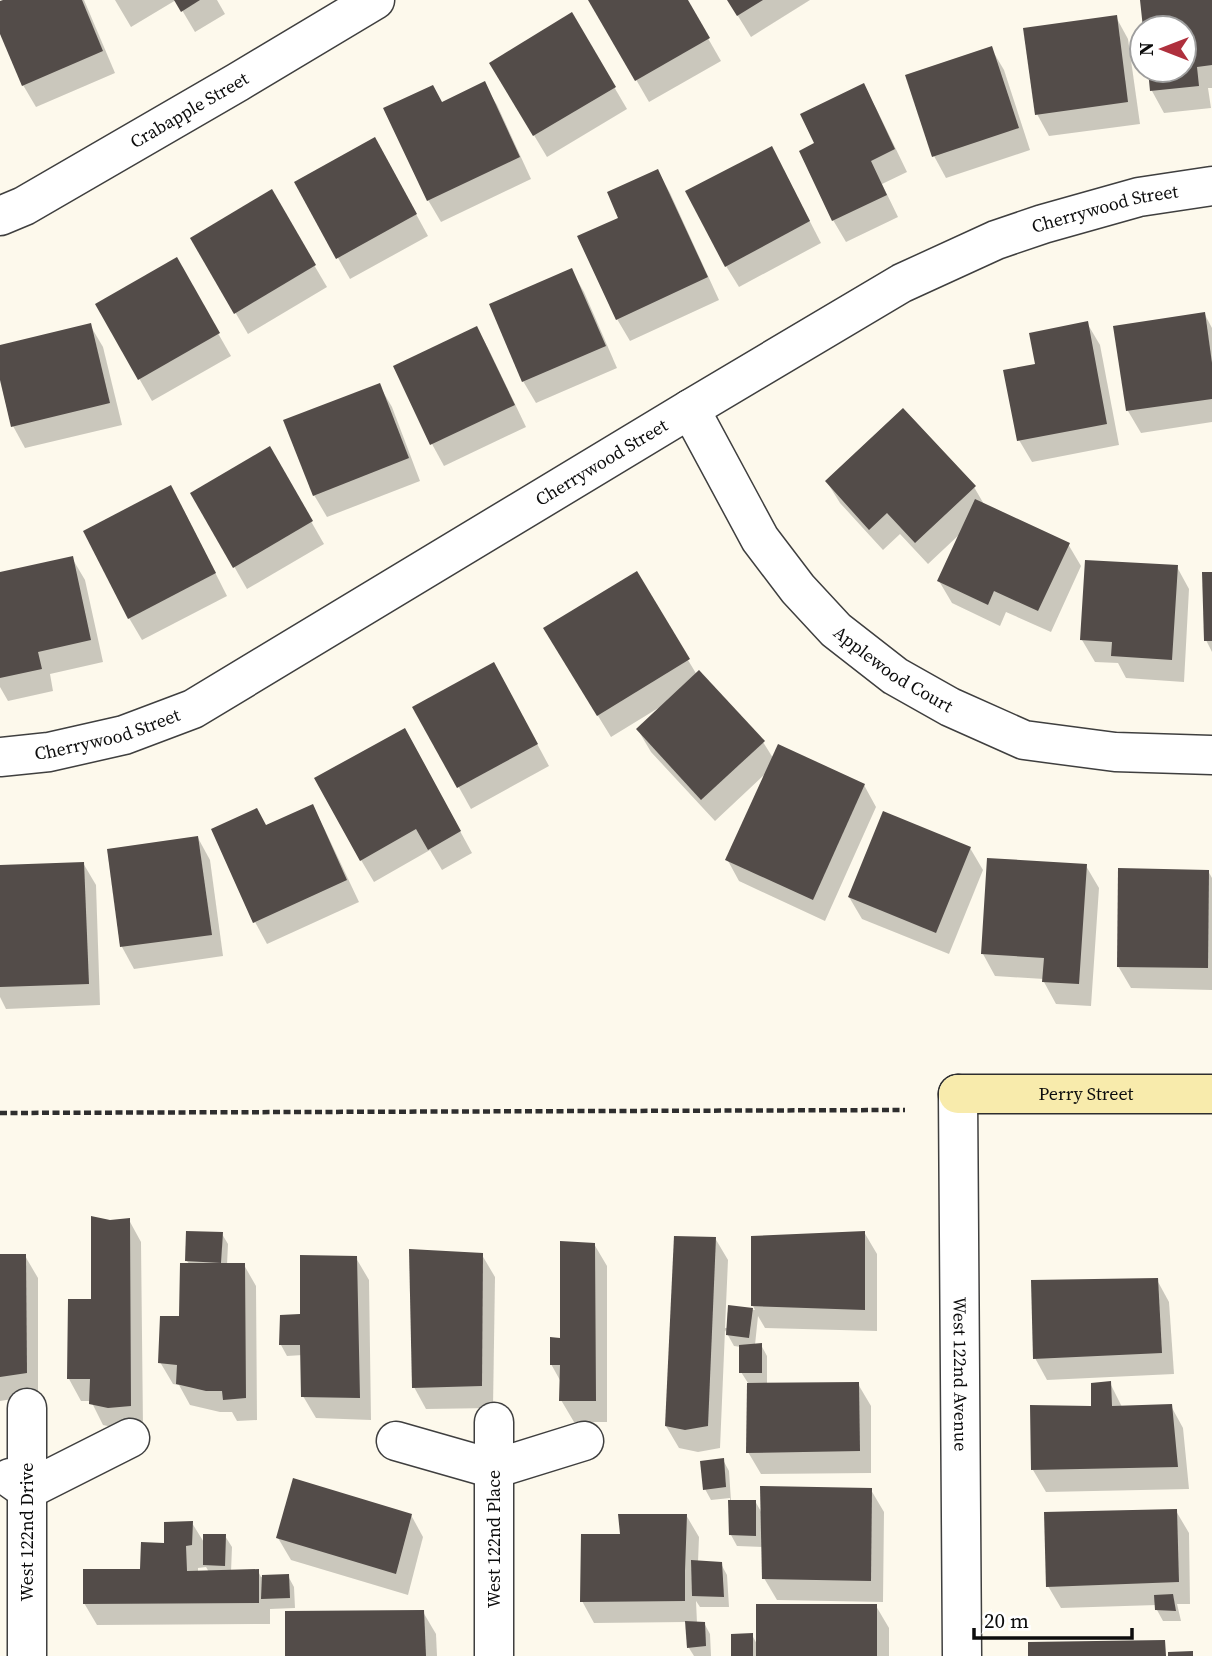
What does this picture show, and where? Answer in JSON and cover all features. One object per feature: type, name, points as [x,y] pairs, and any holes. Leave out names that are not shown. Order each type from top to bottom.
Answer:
[{"type":"street","name":"Crabapple Street","points":[[0,216],[24,206],[375,0]]},
{"type":"street","name":"Cherrywood Street","points":[[0,757],[49,752],[124,735],[193,709],[902,283],[996,240],[1043,224],[1139,197],[1212,186]]},
{"type":"street","name":"Applewood Court","points":[[690,409],[760,539],[798,589],[836,630],[895,676],[950,707],[1024,740],[1115,752],[1212,755]]},
{"type":"street","name":"Perry Street","points":[[958,1094],[1212,1094]]},
{"type":"street","name":"West 122nd Avenue","points":[[958,1094],[962,1656]]},
{"type":"street","name":"West 122nd Drive","points":[[27,1408],[13,1480],[27,1656]]},
{"type":"street","name":"West 122nd Place","points":[[494,1422],[494,1656]]},
{"type":"street","points":[[13,1480],[130,1438]]},
{"type":"street","points":[[396,1441],[494,1469],[584,1441]]},
{"type":"path","points":[[0,1113],[905,1110]]},
{"type":"building","points":[[82,0],[103,51],[22,86],[0,34],[0,1]]},
{"type":"building","points":[[174,0],[200,0],[181,12]]},
{"type":"building","points":[[588,0],[688,0],[710,38],[635,81]]},
{"type":"building","points":[[727,0],[763,0],[737,16]]},
{"type":"building","points":[[1140,0],[1212,0],[1212,65],[1198,67],[1198,14],[1142,14]]},
{"type":"building","points":[[572,12],[616,87],[533,136],[489,63]]},
{"type":"building","points":[[1117,15],[1128,102],[1035,115],[1023,28]]},
{"type":"building","points":[[992,46],[1019,128],[932,157],[905,75]]},
{"type":"building","points":[[1198,76],[1199,86],[1150,91],[1149,84],[1198,84]]},
{"type":"building","points":[[485,81],[520,157],[427,201],[383,108],[433,85],[442,102]]},
{"type":"building","points":[[864,83],[895,149],[871,161],[887,195],[832,221],[799,151],[814,143],[800,114]]},
{"type":"building","points":[[375,137],[417,214],[336,259],[294,182]]},
{"type":"building","points":[[772,146],[810,221],[725,267],[685,191]]},
{"type":"building","points":[[658,169],[708,277],[616,320],[577,236],[618,218],[607,192]]},
{"type":"building","points":[[272,189],[316,265],[234,314],[190,238]]},
{"type":"building","points":[[177,257],[220,333],[138,380],[95,304]]},
{"type":"building","points":[[572,268],[606,346],[522,382],[489,304]]},
{"type":"building","points":[[1205,312],[1212,363],[1212,399],[1126,411],[1113,326]]},
{"type":"building","points":[[1088,321],[1107,424],[1017,441],[1003,370],[1035,364],[1029,333]]},
{"type":"building","points":[[91,323],[110,403],[11,427],[0,380],[0,345]]},
{"type":"building","points":[[477,326],[515,405],[430,445],[393,366]]},
{"type":"building","points":[[380,383],[409,458],[313,496],[283,420]]},
{"type":"building","points":[[903,408],[976,486],[915,543],[887,513],[869,530],[825,481]]},
{"type":"building","points":[[270,446],[313,521],[233,568],[190,493]]},
{"type":"building","points":[[171,485],[216,573],[128,619],[83,531]]},
{"type":"building","points":[[975,499],[1070,543],[1038,611],[994,591],[988,605],[937,581]]},
{"type":"building","points":[[73,556],[91,640],[38,652],[42,669],[0,678],[0,572]]},
{"type":"building","points":[[1085,560],[1178,565],[1172,660],[1111,656],[1112,642],[1080,640]]},
{"type":"building","points":[[637,571],[690,659],[597,716],[543,628]]},
{"type":"building","points":[[1202,572],[1212,572],[1212,641],[1204,641]]},
{"type":"building","points":[[494,662],[538,744],[457,788],[412,707]]},
{"type":"building","points":[[699,670],[765,741],[701,800],[636,729]]},
{"type":"building","points":[[405,728],[461,831],[428,850],[416,829],[360,861],[314,778]]},
{"type":"building","points":[[778,744],[865,784],[813,900],[725,860]]},
{"type":"building","points":[[313,804],[347,880],[253,923],[211,829],[257,808],[266,825]]},
{"type":"building","points":[[883,811],[971,847],[936,933],[848,897]]},
{"type":"building","points":[[198,836],[212,935],[120,947],[107,849]]},
{"type":"building","points":[[987,858],[1087,864],[1079,984],[1042,982],[1044,958],[981,954]]},
{"type":"building","points":[[84,862],[89,984],[0,987],[0,865]]},
{"type":"building","points":[[1118,868],[1209,870],[1208,968],[1117,967]]},
{"type":"building","points":[[91,1216],[110,1220],[130,1218],[131,1406],[108,1408],[89,1404],[90,1379],[67,1379],[68,1299],[91,1299]]},
{"type":"building","points":[[186,1231],[223,1232],[221,1263],[185,1261]]},
{"type":"building","points":[[865,1231],[865,1310],[751,1306],[751,1236]]},
{"type":"building","points":[[674,1236],[716,1237],[708,1426],[685,1430],[665,1426]]},
{"type":"building","points":[[560,1241],[595,1243],[596,1401],[559,1401],[560,1365],[550,1365],[550,1337],[560,1338]]},
{"type":"building","points":[[409,1249],[483,1253],[482,1386],[412,1388]]},
{"type":"building","points":[[0,1254],[26,1254],[27,1373],[0,1377]]},
{"type":"building","points":[[300,1255],[357,1256],[360,1398],[301,1397],[300,1345],[279,1345],[280,1315],[300,1314]]},
{"type":"building","points":[[180,1263],[245,1263],[246,1398],[223,1400],[222,1391],[206,1391],[176,1384],[177,1365],[158,1363],[160,1316],[179,1316]]},
{"type":"building","points":[[1158,1278],[1162,1353],[1033,1359],[1031,1280]]},
{"type":"building","points":[[728,1305],[753,1308],[749,1338],[726,1335]]},
{"type":"building","points":[[762,1343],[762,1373],[739,1373],[739,1345]]},
{"type":"building","points":[[1111,1381],[1112,1406],[1172,1404],[1178,1467],[1031,1470],[1030,1405],[1091,1406],[1091,1383]]},
{"type":"building","points":[[859,1382],[860,1451],[746,1453],[747,1383]]},
{"type":"building","points":[[724,1458],[726,1487],[703,1490],[700,1461]]},
{"type":"building","points":[[293,1478],[412,1514],[396,1574],[276,1538]]},
{"type":"building","points":[[760,1486],[872,1488],[871,1581],[762,1579]]},
{"type":"building","points":[[728,1500],[756,1500],[756,1536],[729,1535]]},
{"type":"building","points":[[1177,1509],[1179,1582],[1046,1587],[1044,1512]]},
{"type":"building","points":[[618,1514],[687,1514],[685,1601],[580,1602],[581,1534],[620,1534]]},
{"type":"building","points":[[193,1521],[192,1545],[186,1546],[187,1571],[259,1569],[259,1603],[83,1604],[83,1569],[140,1569],[141,1542],[164,1543],[164,1522]]},
{"type":"building","points":[[203,1534],[226,1534],[225,1566],[203,1565]]},
{"type":"building","points":[[691,1560],[722,1562],[724,1597],[692,1596]]},
{"type":"building","points":[[289,1574],[290,1598],[261,1599],[262,1575]]},
{"type":"building","points":[[1173,1594],[1176,1611],[1155,1610],[1154,1595]]},
{"type":"building","points":[[756,1604],[877,1604],[877,1656],[756,1656]]},
{"type":"building","points":[[424,1610],[426,1656],[285,1656],[285,1611]]},
{"type":"building","points":[[685,1621],[705,1622],[706,1646],[687,1648]]},
{"type":"building","points":[[753,1633],[753,1656],[731,1656],[731,1634]]},
{"type":"building","points":[[1165,1640],[1166,1656],[1028,1656],[1028,1642]]},
{"type":"building","points":[[1193,1651],[1193,1656],[1168,1656],[1168,1652]]}]
